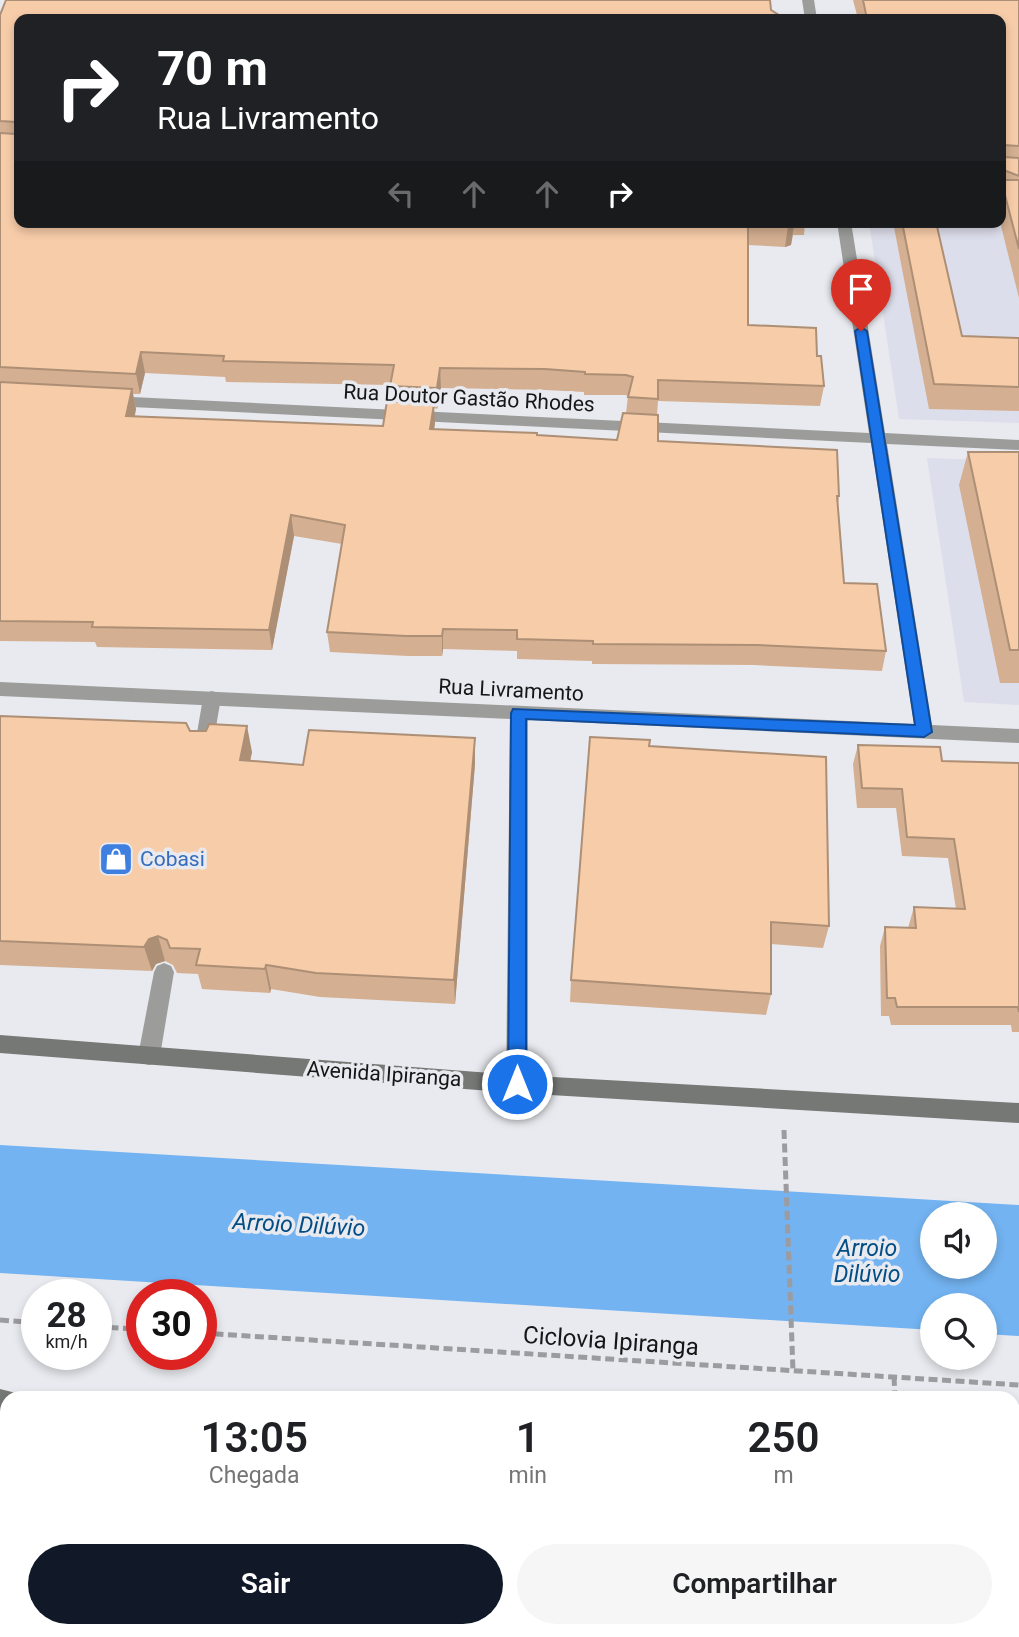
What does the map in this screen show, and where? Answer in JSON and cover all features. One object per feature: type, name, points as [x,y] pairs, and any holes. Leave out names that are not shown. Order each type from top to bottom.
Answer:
[{"type":"main road","name":"Avenida Ipiranga","points":[[0,1044],[517,1084],[1019,1112]]},
{"type":"street","points":[[845,228],[924,732]]},
{"type":"street","name":"Rua Doutor Gastão Rhodes","points":[[98,400],[1019,445]]},
{"type":"street","name":"Rua Livramento","points":[[0,689],[1019,736]]},
{"type":"street","points":[[203,750],[212,698]]},
{"type":"street","points":[[517,1084],[519,713]]},
{"type":"street","points":[[149,1056],[164,972]]},
{"type":"path","points":[[783,1100],[793,1371]]},
{"type":"path","points":[[0,1320],[21,1322]]},
{"type":"path","name":"Ciclovia Ipiranga","points":[[217,1334],[1019,1385]]},
{"type":"path","points":[[894,1377],[895,1391]]},
{"type":"shaded area","points":[[1019,186],[1019,423],[899,419],[870,228],[1006,228],[1006,212]]},
{"type":"shaded area","points":[[927,458],[1019,461],[1019,705],[964,702]]},
{"type":"water","name":"Arroio Dilúvio","points":[[0,1145],[968,1202],[920,1202],[920,1279],[997,1279],[997,1204],[1019,1205],[1019,1336],[997,1335],[997,1293],[920,1293],[920,1329],[217,1286],[217,1279],[98,1279],[0,1273]]},
{"type":"building","points":[[6,0],[770,0],[771,10],[777,14],[14,14],[14,122],[0,121],[0,15]]},
{"type":"building","points":[[863,0],[1019,0],[1019,146],[1006,145],[1006,14],[866,14]]},
{"type":"building","points":[[0,133],[14,134],[14,228],[748,228],[748,325],[816,328],[817,356],[821,356],[824,386],[658,380],[658,399],[628,397],[633,377],[626,375],[545,369],[440,368],[437,388],[390,386],[394,365],[223,361],[224,356],[141,352],[136,374],[0,367]]},
{"type":"building","points":[[1006,157],[1019,158],[1019,176],[1006,171]]},
{"type":"building","points":[[1006,180],[1019,180],[1019,249],[1006,199]]},
{"type":"building","points":[[903,228],[937,228],[962,336],[1019,338],[1019,387],[934,384]]},
{"type":"building","points":[[0,382],[132,389],[126,416],[383,426],[387,401],[434,404],[430,429],[537,433],[617,440],[623,413],[658,415],[658,441],[837,450],[837,496],[844,583],[877,584],[886,651],[757,645],[593,644],[593,641],[517,639],[517,630],[443,629],[442,636],[327,632],[345,525],[291,515],[269,630],[92,627],[93,622],[0,621]]},
{"type":"building","points":[[968,452],[1019,452],[1019,650],[1010,650]]},
{"type":"building","points":[[0,716],[186,723],[190,731],[206,731],[209,724],[247,726],[240,760],[303,765],[309,730],[475,738],[454,980],[316,973],[266,965],[265,969],[196,965],[200,949],[170,948],[167,940],[158,936],[149,939],[144,947],[0,941]]},
{"type":"building","points":[[590,737],[650,740],[649,746],[826,757],[829,926],[771,922],[771,994],[571,980]]},
{"type":"building","points":[[858,745],[940,747],[942,761],[1019,763],[1019,1012],[1018,1007],[897,1007],[895,998],[887,998],[885,927],[916,928],[914,907],[965,909],[954,839],[907,837],[902,789],[862,788]]},
{"type":"place","name":"Cobasi","points":[[116,859]]},
{"type":"route","points":[[517,1084],[519,713],[924,732],[861,331]]}]
